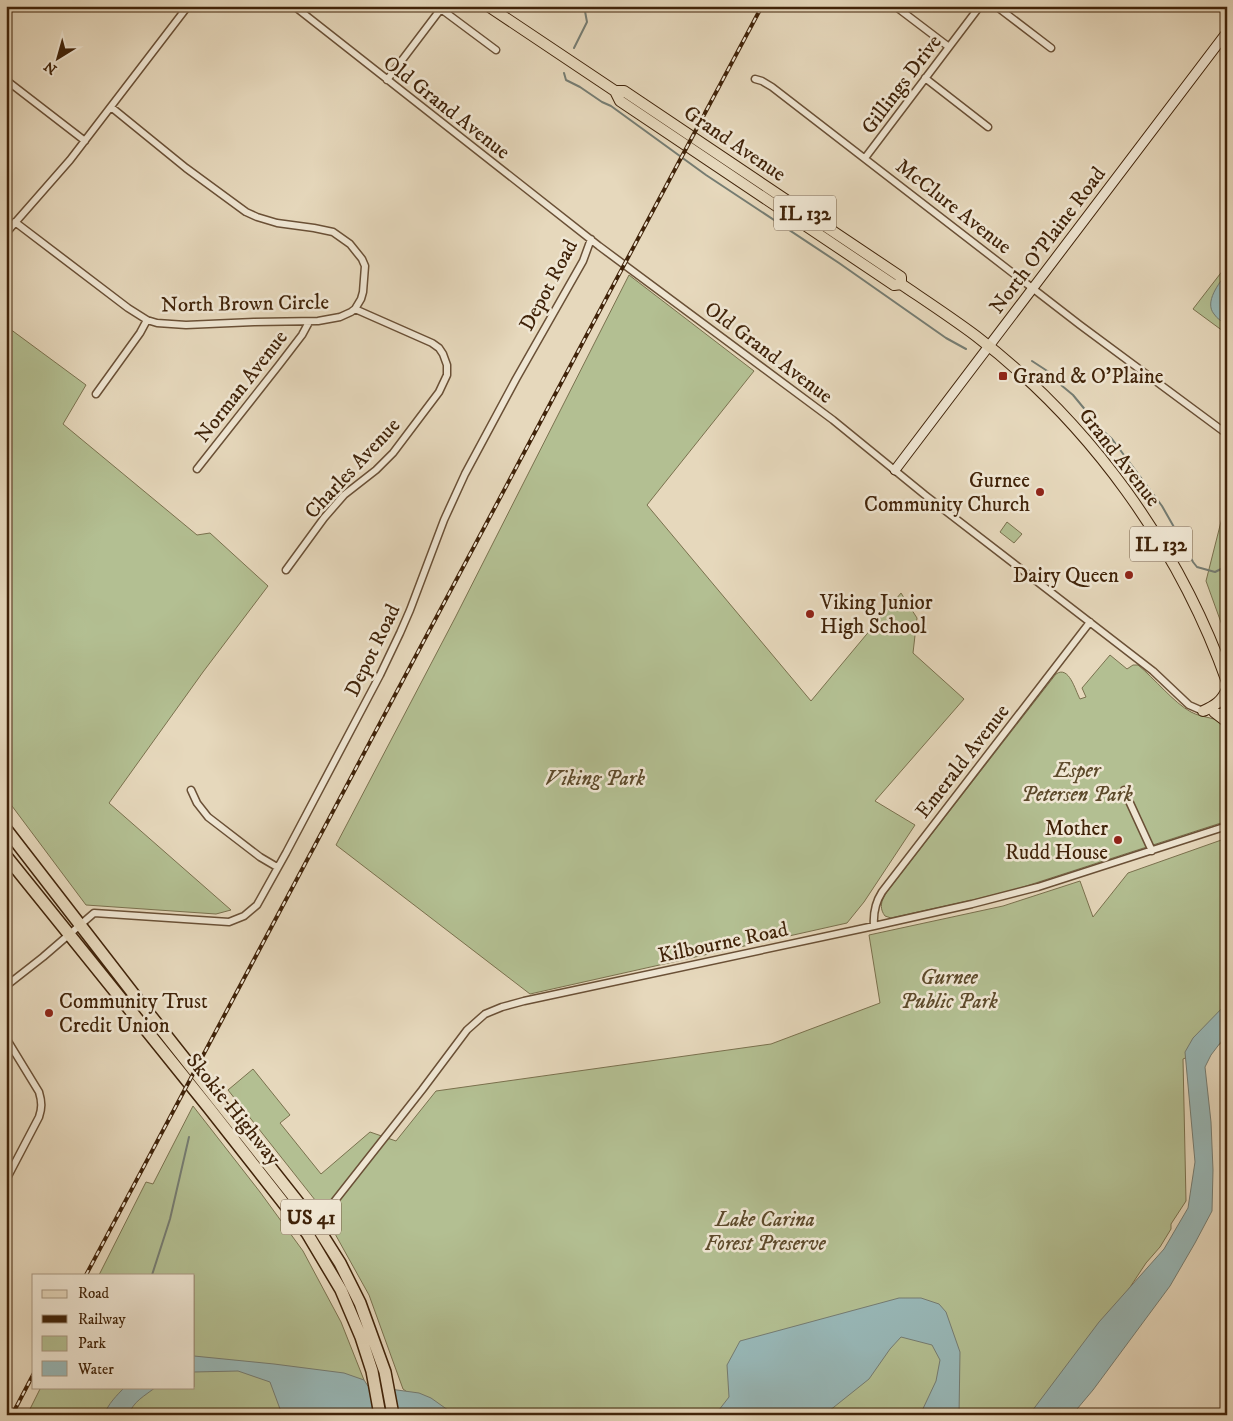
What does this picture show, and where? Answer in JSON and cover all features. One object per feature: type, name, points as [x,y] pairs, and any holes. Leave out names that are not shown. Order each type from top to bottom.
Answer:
[{"type":"highway","name":"Skokie Highway","points":[[6,828],[139,1001],[316,1224],[340,1263],[360,1303],[385,1372],[393,1415]]},
{"type":"highway","name":"Skokie Highway","points":[[6,856],[307,1233],[348,1306],[361,1337],[372,1372],[380,1415]]},
{"type":"main road","name":"Grand Avenue","points":[[488,6],[615,92],[624,91],[901,277],[900,284],[930,303],[988,346],[1026,380],[1060,413],[1106,465],[1154,532],[1182,580],[1203,623],[1227,682]]},
{"type":"main road","points":[[1203,711],[1219,703],[1227,689]]},
{"type":"main road","points":[[1214,712],[1227,722]]},
{"type":"street","points":[[6,233],[55,179],[188,6]]},
{"type":"street","name":"Old Grand Avenue","points":[[294,6],[591,239],[832,420],[1153,672],[1189,705],[1203,711],[1227,712]]},
{"type":"street","points":[[895,6],[949,47]]},
{"type":"street","name":"Gillings Drive","points":[[865,158],[980,6]]},
{"type":"street","points":[[996,6],[1051,48]]},
{"type":"street","points":[[387,80],[442,7],[496,50]]},
{"type":"street","name":"North O'Plaine Road","points":[[895,470],[1227,32]]},
{"type":"street","points":[[925,78],[988,127]]},
{"type":"street","name":"McClure Avenue","points":[[755,79],[772,87],[1033,288],[1227,434]]},
{"type":"street","points":[[6,80],[84,142]]},
{"type":"street","points":[[111,107],[186,168],[246,212],[277,223],[324,229],[342,237],[362,258],[365,266],[363,292],[355,309]]},
{"type":"street","name":"North Brown Circle","points":[[16,222],[128,308],[147,320],[157,323],[186,325],[318,322],[340,317],[355,309]]},
{"type":"street","name":"Depot Road","points":[[6,986],[94,913],[229,922],[238,920],[257,905],[396,641],[410,610],[444,520],[465,474],[583,260],[591,239]]},
{"type":"street","name":"Charles Avenue","points":[[286,570],[324,518],[344,495],[376,470],[393,453],[430,406],[445,381],[446,359],[439,348],[432,343],[355,309]]},
{"type":"street","points":[[96,394],[140,334],[147,320]]},
{"type":"street","name":"Norman Avenue","points":[[197,469],[302,335],[309,322]]},
{"type":"street","name":"Emerald Avenue","points":[[874,926],[874,908],[882,892],[1090,622]]},
{"type":"street","points":[[191,790],[197,803],[208,816],[260,857],[277,867]]},
{"type":"street","points":[[1124,790],[1152,851]]},
{"type":"street","name":"Kilbourne Road","points":[[307,1233],[422,1090],[467,1030],[485,1014],[524,1001],[972,904],[1038,887],[1227,826]]},
{"type":"street","points":[[6,1038],[36,1087],[42,1101],[39,1117],[6,1180]]},
{"type":"green space","points":[[1227,265],[1227,334],[1193,309]]},
{"type":"green space","name":"Viking Park","points":[[629,275],[754,371],[647,505],[811,701],[901,593],[917,618],[913,653],[964,699],[875,801],[915,825],[864,902],[847,923],[530,994],[336,845],[455,618]]},
{"type":"green space","points":[[6,326],[86,385],[63,424],[197,535],[210,533],[268,586],[203,672],[109,803],[231,910],[216,914],[86,905],[6,798]]},
{"type":"green space","points":[[1227,498],[1227,639],[1206,581]]},
{"type":"green space","points":[[1007,522],[1022,534],[1014,543],[1000,532]]},
{"type":"green space","name":"Esper Petersen Park","points":[[1110,655],[1127,669],[1133,665],[1138,665],[1184,708],[1227,725],[1227,821],[1017,889],[891,918],[885,916],[881,906],[886,893],[1056,674],[1065,673],[1071,680],[1080,699],[1086,697],[1082,688]]},
{"type":"green space","name":"Lake Carina Forest Preserve","points":[[1227,838],[1227,1041],[1183,1059],[1186,1201],[1171,1224],[1171,1229],[1160,1247],[1146,1263],[1044,1415],[439,1415],[403,1389],[369,1295],[319,1205],[228,1090],[253,1069],[290,1115],[280,1123],[321,1174],[370,1132],[396,1141],[436,1091],[771,1044],[880,1003],[869,935],[1003,906],[1080,881],[1093,917],[1128,873]]},
{"type":"green space","points":[[193,1106],[303,1251],[341,1322],[364,1380],[360,1379],[367,1415],[27,1415],[40,1388],[195,1388],[195,1274],[100,1274],[146,1182],[153,1184]]},
{"type":"water","points":[[1227,273],[1227,325],[1215,316],[1211,309],[1211,304],[1214,293]]},
{"type":"water","points":[[1227,1003],[1227,1034],[1211,1055],[1205,1067],[1211,1122],[1212,1211],[1170,1286],[1093,1390],[1072,1415],[1029,1415],[1099,1322],[1164,1249],[1188,1208],[1195,1162],[1185,1052],[1193,1038]]},
{"type":"water","points":[[899,1298],[921,1298],[939,1304],[946,1312],[960,1352],[959,1415],[920,1415],[936,1381],[940,1360],[932,1345],[901,1337],[869,1379],[824,1415],[715,1415],[729,1397],[727,1365],[740,1341]]},
{"type":"water","points":[[195,1356],[344,1373],[364,1380],[368,1386],[419,1393],[431,1398],[455,1415],[292,1415],[280,1409],[270,1382],[238,1371],[195,1372]]},
{"type":"water","points":[[124,1388],[155,1388],[133,1406],[129,1415],[104,1415],[116,1396]]},
{"type":"waterway","points":[[574,48],[587,22],[584,6]]},
{"type":"waterway","points":[[564,73],[566,80],[611,106],[706,175],[839,263],[946,338],[966,349]]},
{"type":"waterway","points":[[1032,361],[1055,376],[1061,385],[1073,395],[1101,429],[1112,439],[1162,506],[1197,567],[1215,572],[1227,566]]},
{"type":"waterway","points":[[152,1274],[170,1219],[189,1137]]},
{"type":"railway","points":[[87,1274],[762,6]]},
{"type":"railway","points":[[12,1415],[32,1377]]},
{"type":"place","name":"Grand & O'Plaine","points":[[1003,376]]},
{"type":"place","name":"Gurnee Community Church","points":[[1040,492]]},
{"type":"place","name":"Dairy Queen","points":[[1129,575]]},
{"type":"place","name":"Viking Junior High School","points":[[810,614]]},
{"type":"place","name":"Mother Rudd House","points":[[1118,840]]},
{"type":"place","name":"Community Trust Credit Union","points":[[49,1013]]},
{"type":"park label","name":"Gurnee Public Park","points":[[949,989]]}]
